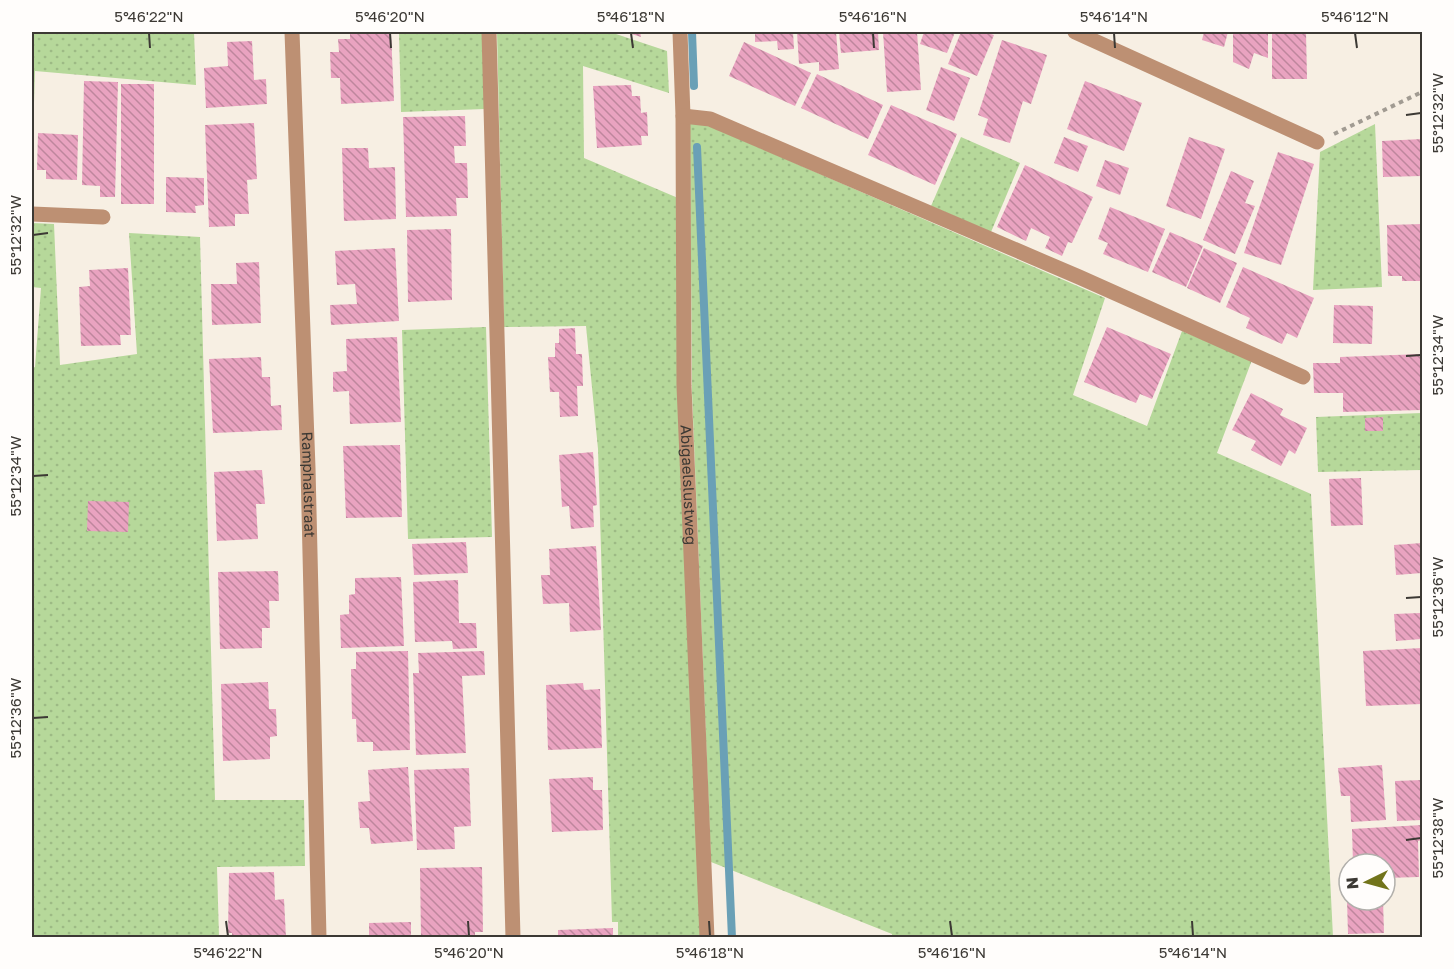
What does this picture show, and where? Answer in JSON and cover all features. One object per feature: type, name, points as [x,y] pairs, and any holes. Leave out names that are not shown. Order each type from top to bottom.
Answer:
[{"type":"street","name":"Ramphalstraat","points":[[292,32],[308,468],[319,938]]},
{"type":"street","points":[[489,32],[513,938]]},
{"type":"street","name":"Abigaelslustweg","points":[[680,32],[683,116],[684,386],[707,938]]},
{"type":"street","points":[[1075,32],[1317,142]]},
{"type":"street","points":[[683,116],[710,119],[1079,277],[1302,377]]},
{"type":"street","points":[[32,214],[103,217]]},
{"type":"path","points":[[1317,142],[1422,92]]},
{"type":"green space","points":[[32,32],[194,32],[196,85],[35,71],[32,167]]},
{"type":"green space","points":[[399,32],[483,32],[485,109],[401,112]]},
{"type":"green space","points":[[497,32],[610,32],[667,51],[669,93],[583,66],[584,158],[678,198],[700,937],[618,937],[618,922],[612,922],[598,449],[586,326],[504,327]]},
{"type":"green space","points":[[690,124],[705,124],[1105,298],[1073,395],[1147,426],[1182,331],[1252,360],[1217,453],[1311,494],[1333,937],[892,937],[892,934],[711,862],[692,392]]},
{"type":"green space","points":[[1375,124],[1382,287],[1313,290],[1320,152]]},
{"type":"green space","points":[[961,137],[1020,163],[991,232],[931,206]]},
{"type":"green space","points":[[32,223],[54,224],[60,365],[137,354],[129,233],[200,237],[215,800],[304,800],[305,866],[217,867],[219,937],[32,937],[32,368],[35,367],[41,288],[32,287]]},
{"type":"green space","points":[[486,327],[492,537],[408,539],[402,330]]},
{"type":"green space","points":[[1422,413],[1422,470],[1318,472],[1316,417]]},
{"type":"building","points":[[350,32],[391,32],[394,101],[341,104],[340,78],[331,78],[330,52],[339,52],[338,39],[350,39]]},
{"type":"building","points":[[625,32],[640,32],[641,37]]},
{"type":"building","points":[[755,32],[793,32],[794,49],[778,50],[777,41],[755,42]]},
{"type":"building","points":[[797,32],[836,32],[839,69],[819,71],[819,62],[799,64]]},
{"type":"building","points":[[839,32],[878,32],[879,50],[841,53]]},
{"type":"building","points":[[883,32],[917,32],[921,90],[887,92]]},
{"type":"building","points":[[924,32],[955,32],[947,53],[920,44]]},
{"type":"building","points":[[961,32],[985,32],[994,35],[977,76],[948,64]]},
{"type":"building","points":[[1204,32],[1228,32],[1224,47],[1202,40]]},
{"type":"building","points":[[1233,32],[1268,32],[1268,58],[1254,53],[1249,69],[1233,62]]},
{"type":"building","points":[[1272,32],[1306,32],[1307,79],[1272,79]]},
{"type":"building","points":[[1002,40],[1047,55],[1031,104],[1023,101],[1010,143],[983,135],[988,119],[978,115]]},
{"type":"building","points":[[252,41],[254,80],[266,79],[267,104],[206,108],[204,68],[228,66],[227,42]]},
{"type":"building","points":[[744,42],[811,73],[795,106],[729,76]]},
{"type":"building","points":[[941,67],[970,78],[954,121],[926,110]]},
{"type":"building","points":[[817,74],[883,105],[868,139],[801,108]]},
{"type":"building","points":[[84,81],[118,82],[115,197],[100,197],[100,186],[82,185]]},
{"type":"building","points":[[1085,81],[1142,103],[1124,151],[1067,129]]},
{"type":"building","points":[[121,84],[154,84],[154,204],[121,204]]},
{"type":"building","points":[[631,85],[632,96],[640,96],[641,113],[647,112],[648,136],[641,136],[642,145],[597,148],[593,86]]},
{"type":"building","points":[[891,105],[957,134],[935,185],[868,155]]},
{"type":"building","points":[[465,116],[466,146],[454,146],[455,163],[467,163],[468,198],[456,198],[457,216],[406,217],[403,117]]},
{"type":"building","points":[[254,123],[257,179],[247,180],[249,214],[235,214],[235,226],[209,227],[205,125]]},
{"type":"building","points":[[38,133],[78,135],[77,180],[46,179],[46,170],[37,170]]},
{"type":"building","points":[[1064,137],[1088,146],[1078,172],[1054,163]]},
{"type":"building","points":[[1189,137],[1225,149],[1201,219],[1166,206]]},
{"type":"building","points":[[1422,139],[1422,176],[1383,177],[1382,141]]},
{"type":"building","points":[[342,148],[368,148],[369,168],[395,167],[396,219],[344,221]]},
{"type":"building","points":[[1278,152],[1314,164],[1281,265],[1244,253]]},
{"type":"building","points":[[1105,160],[1129,168],[1120,195],[1096,186]]},
{"type":"building","points":[[1025,165],[1093,197],[1072,243],[1068,242],[1062,256],[1045,248],[1050,237],[1031,228],[1026,241],[997,227]]},
{"type":"building","points":[[1231,171],[1254,181],[1245,203],[1255,206],[1235,254],[1203,240]]},
{"type":"building","points":[[166,177],[204,178],[204,205],[195,206],[196,213],[166,212]]},
{"type":"building","points":[[1110,207],[1165,229],[1148,272],[1103,254],[1108,243],[1098,239]]},
{"type":"building","points":[[1422,224],[1422,281],[1402,281],[1402,276],[1388,276],[1387,225]]},
{"type":"building","points":[[451,229],[452,300],[408,302],[407,230]]},
{"type":"building","points":[[1170,232],[1203,246],[1186,287],[1152,272]]},
{"type":"building","points":[[395,248],[399,321],[331,325],[330,305],[357,304],[355,284],[337,285],[335,251]]},
{"type":"building","points":[[1204,248],[1237,263],[1220,303],[1187,288]]},
{"type":"building","points":[[259,262],[261,323],[212,325],[211,284],[237,284],[236,263]]},
{"type":"building","points":[[1243,267],[1314,298],[1297,338],[1287,333],[1282,344],[1246,328],[1250,318],[1226,307]]},
{"type":"building","points":[[128,268],[131,335],[120,335],[121,345],[81,346],[79,287],[90,286],[89,270]]},
{"type":"building","points":[[1334,305],[1373,306],[1372,344],[1333,343]]},
{"type":"building","points":[[1107,327],[1171,354],[1152,399],[1140,394],[1136,403],[1084,382]]},
{"type":"building","points":[[575,328],[576,354],[582,354],[583,386],[577,386],[578,416],[560,417],[559,392],[550,392],[548,357],[555,357],[555,343],[559,343],[559,329]]},
{"type":"building","points":[[397,337],[401,422],[350,424],[349,391],[333,392],[333,372],[347,371],[346,339]]},
{"type":"building","points":[[1422,354],[1422,410],[1343,412],[1343,393],[1314,393],[1313,363],[1340,363],[1340,357]]},
{"type":"building","points":[[261,357],[262,377],[270,377],[271,406],[281,405],[282,430],[213,433],[209,359]]},
{"type":"building","points":[[1251,393],[1283,409],[1280,415],[1307,428],[1295,454],[1289,450],[1281,466],[1251,450],[1256,441],[1232,430]]},
{"type":"building","points":[[1383,417],[1383,431],[1365,431],[1365,418]]},
{"type":"building","points":[[400,445],[402,517],[346,518],[343,446]]},
{"type":"building","points":[[593,452],[597,505],[593,506],[594,527],[571,529],[569,506],[562,507],[559,455]]},
{"type":"building","points":[[262,470],[265,504],[256,504],[258,539],[217,541],[214,472]]},
{"type":"building","points":[[1361,478],[1363,525],[1331,526],[1329,479]]},
{"type":"building","points":[[88,501],[129,502],[128,532],[87,531]]},
{"type":"building","points":[[466,542],[468,573],[414,575],[412,544]]},
{"type":"building","points":[[1422,543],[1422,573],[1396,575],[1394,545]]},
{"type":"building","points":[[596,546],[601,630],[570,632],[569,603],[543,604],[541,575],[550,575],[549,549]]},
{"type":"building","points":[[278,571],[279,601],[269,601],[270,628],[262,628],[262,648],[220,649],[218,572]]},
{"type":"building","points":[[401,577],[404,646],[341,648],[340,615],[349,614],[349,595],[355,594],[355,578]]},
{"type":"building","points":[[458,580],[459,623],[476,623],[477,648],[453,649],[452,641],[415,642],[413,582]]},
{"type":"building","points":[[1420,613],[1421,639],[1396,641],[1394,614]]},
{"type":"building","points":[[1422,648],[1422,704],[1366,706],[1363,651]]},
{"type":"building","points":[[408,651],[410,750],[373,751],[373,742],[357,742],[356,719],[352,719],[351,669],[356,669],[356,652]]},
{"type":"building","points":[[484,651],[485,675],[462,676],[466,753],[416,755],[413,673],[419,673],[418,653]]},
{"type":"building","points":[[268,682],[269,709],[276,709],[277,736],[270,737],[270,759],[223,761],[221,684]]},
{"type":"building","points":[[583,683],[584,690],[600,689],[602,748],[548,750],[546,685]]},
{"type":"building","points":[[1382,765],[1386,820],[1351,822],[1350,796],[1341,796],[1338,768]]},
{"type":"building","points":[[408,767],[413,841],[371,844],[369,828],[360,828],[358,802],[370,801],[368,770]]},
{"type":"building","points":[[469,768],[471,826],[454,827],[455,849],[417,850],[414,770]]},
{"type":"building","points":[[593,777],[593,790],[602,790],[603,830],[552,832],[549,779]]},
{"type":"building","points":[[1422,780],[1422,820],[1397,821],[1395,781]]},
{"type":"building","points":[[1422,825],[1422,840],[1418,841],[1419,877],[1397,878],[1397,852],[1353,852],[1352,829]]},
{"type":"building","points":[[482,867],[483,932],[475,932],[475,938],[421,938],[420,868]]},
{"type":"building","points":[[274,872],[275,900],[284,899],[286,938],[232,938],[232,933],[228,933],[229,873]]},
{"type":"building","points":[[1347,912],[1383,912],[1384,933],[1348,934]]},
{"type":"building","points":[[411,922],[411,938],[369,938],[369,923]]},
{"type":"building","points":[[613,928],[613,938],[558,938],[558,930]]},
{"type":"waterway","points":[[692,32],[694,86]]},
{"type":"waterway","points":[[697,147],[732,938]]}]
